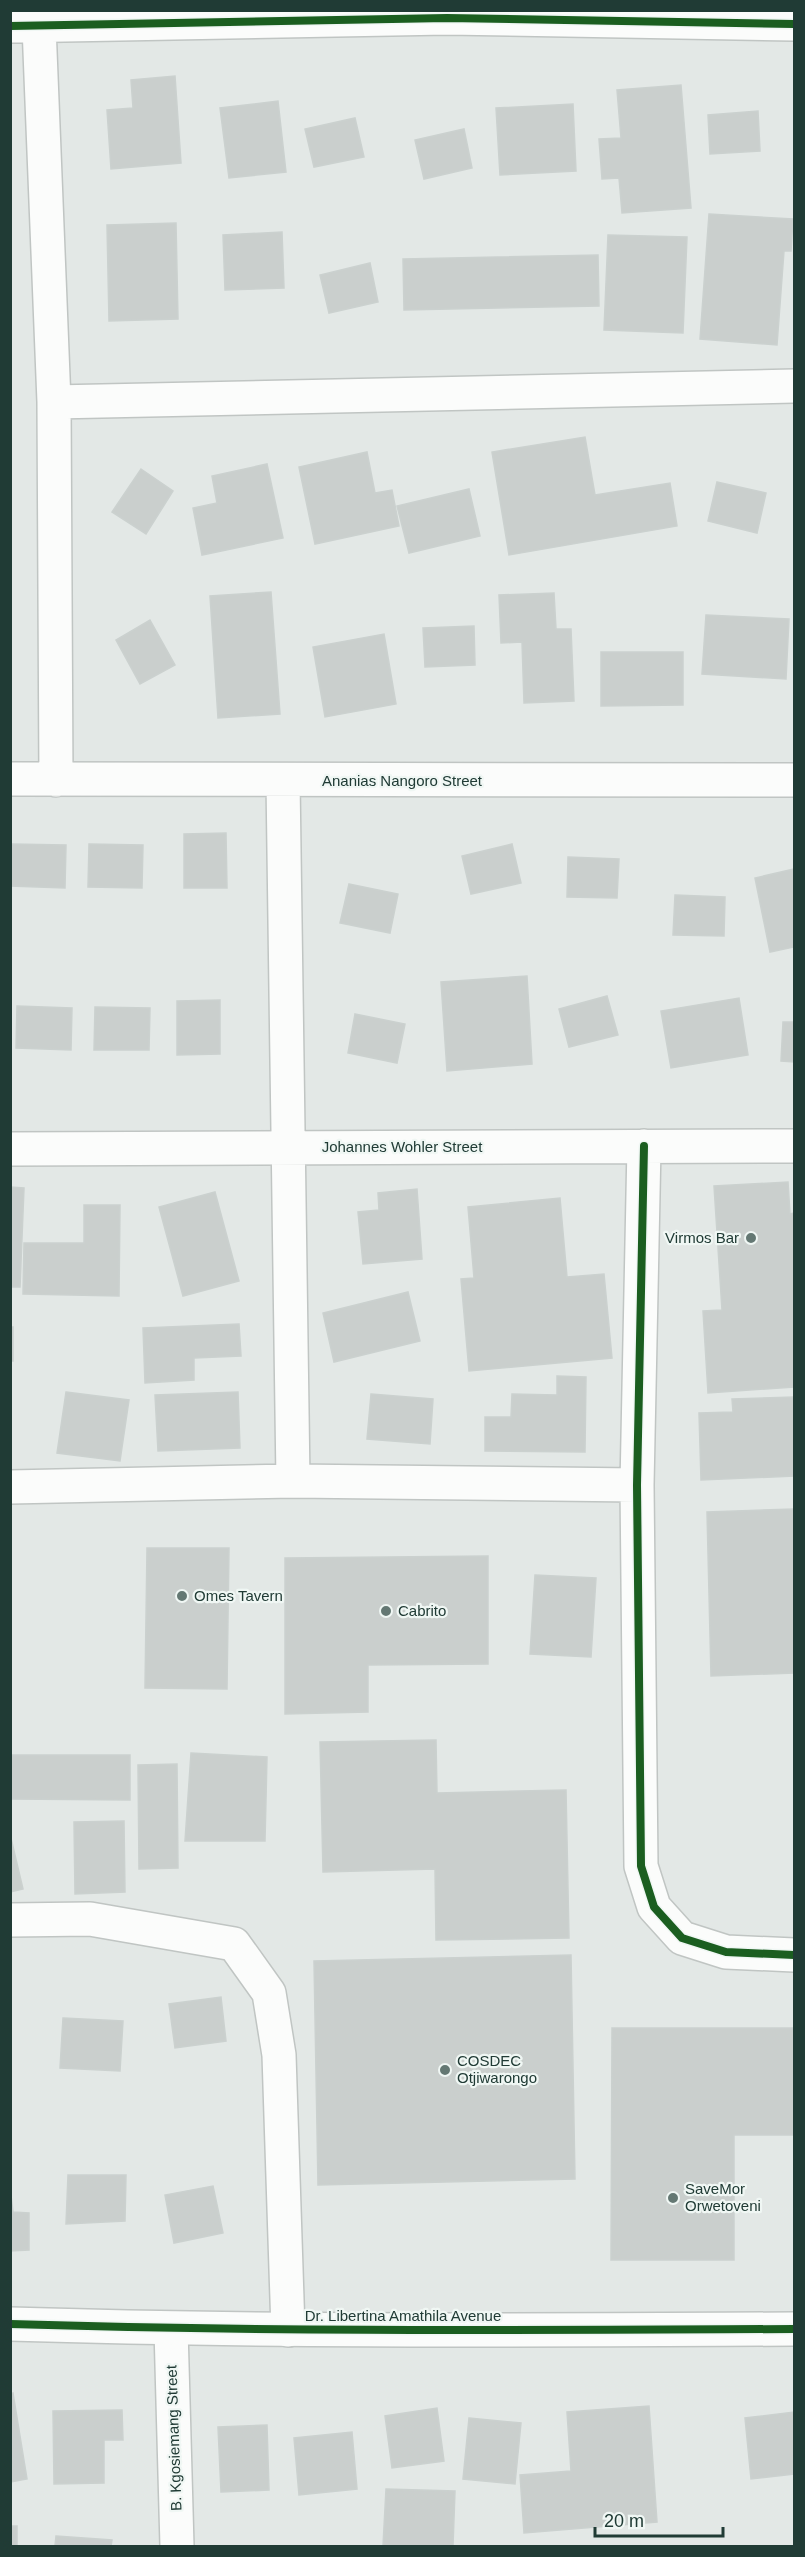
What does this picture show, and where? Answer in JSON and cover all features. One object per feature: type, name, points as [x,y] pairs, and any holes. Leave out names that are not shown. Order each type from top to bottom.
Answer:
[{"type":"street","points":[[56,780],[54,402],[25,26],[447,18],[795,24]]},
{"type":"street","points":[[54,402],[795,386]]},
{"type":"street","name":"Ananias Nangoro Street","points":[[10,779],[795,780]]},
{"type":"street","points":[[283,781],[293,1481]]},
{"type":"street","points":[[644,1146],[637,1485],[641,1866],[654,1907],[682,1938],[726,1952],[795,1955]]},
{"type":"street","name":"Johannes Wohler Street","points":[[10,1149],[795,1146]]},
{"type":"street","points":[[10,1487],[293,1481],[637,1485]]},
{"type":"street","points":[[10,1920],[90,1919],[234,1944],[269,1993],[279,2055],[288,2330]]},
{"type":"street","name":"Dr. Libertina Amathila Avenue","points":[[10,2324],[288,2330],[795,2329]]},
{"type":"street","name":"B. Kgosiemang Street","points":[[171,2329],[177,2547]]},
{"type":"building","points":[[175,76],[181,163],[111,169],[107,110],[133,108],[131,80]]},
{"type":"building","points":[[681,85],[691,208],[622,213],[619,178],[602,179],[599,139],[621,138],[617,90]]},
{"type":"building","points":[[278,101],[286,172],[229,178],[220,108]]},
{"type":"building","points":[[573,104],[576,171],[500,175],[496,108]]},
{"type":"building","points":[[758,111],[760,151],[710,154],[708,115]]},
{"type":"building","points":[[355,118],[364,157],[314,167],[305,129]]},
{"type":"building","points":[[464,129],[472,168],[424,179],[415,140]]},
{"type":"building","points":[[709,214],[793,219],[791,251],[784,251],[777,345],[700,339]]},
{"type":"building","points":[[176,223],[178,319],[109,321],[107,225]]},
{"type":"building","points":[[282,232],[284,288],[225,290],[223,235]]},
{"type":"building","points":[[608,235],[687,237],[683,333],[604,330]]},
{"type":"building","points":[[598,255],[599,306],[404,310],[403,259]]},
{"type":"building","points":[[370,263],[378,302],[329,313],[320,275]]},
{"type":"building","points":[[585,437],[595,495],[670,483],[677,526],[509,555],[492,452]]},
{"type":"building","points":[[367,452],[375,493],[392,490],[399,526],[315,544],[299,467]]},
{"type":"building","points":[[267,464],[283,538],[202,555],[193,508],[217,503],[212,476]]},
{"type":"building","points":[[141,469],[173,491],[146,534],[112,512]]},
{"type":"building","points":[[717,482],[766,493],[757,533],[708,521]]},
{"type":"building","points":[[469,489],[480,536],[409,553],[397,506]]},
{"type":"building","points":[[271,592],[280,714],[218,718],[210,596]]},
{"type":"building","points":[[554,593],[556,629],[571,629],[574,701],[524,703],[522,642],[501,643],[499,595]]},
{"type":"building","points":[[706,615],[789,619],[786,679],[702,674]]},
{"type":"building","points":[[150,620],[175,665],[140,684],[116,640]]},
{"type":"building","points":[[474,626],[475,665],[425,667],[423,628]]},
{"type":"building","points":[[384,634],[396,704],[325,717],[313,647]]},
{"type":"building","points":[[601,652],[683,652],[683,705],[601,706]]},
{"type":"building","points":[[226,833],[227,888],[184,888],[184,834]]},
{"type":"building","points":[[11,844],[66,845],[65,888],[10,886]]},
{"type":"building","points":[[89,844],[143,845],[142,888],[88,887]]},
{"type":"building","points":[[512,844],[521,883],[471,894],[462,856]]},
{"type":"building","points":[[568,857],[619,859],[617,898],[567,897]]},
{"type":"building","points":[[794,869],[794,947],[770,952],[755,878]]},
{"type":"building","points":[[349,884],[398,894],[390,933],[340,923]]},
{"type":"building","points":[[675,895],[725,897],[724,936],[673,935]]},
{"type":"building","points":[[527,976],[532,1064],[447,1071],[441,982]]},
{"type":"building","points":[[607,996],[618,1035],[569,1047],[559,1009]]},
{"type":"building","points":[[739,998],[748,1055],[671,1068],[661,1011]]},
{"type":"building","points":[[220,1000],[220,1054],[177,1055],[177,1001]]},
{"type":"building","points":[[17,1006],[72,1008],[71,1050],[16,1048]]},
{"type":"building","points":[[95,1007],[150,1008],[149,1050],[94,1050]]},
{"type":"building","points":[[355,1014],[405,1024],[397,1063],[348,1053]]},
{"type":"building","points":[[783,1022],[794,1022],[794,1062],[781,1061]]},
{"type":"building","points":[[788,1182],[790,1214],[794,1213],[794,1387],[708,1393],[703,1311],[722,1310],[714,1186]]},
{"type":"building","points":[[10,1187],[24,1188],[20,1287],[10,1287]]},
{"type":"building","points":[[417,1189],[422,1259],[363,1264],[358,1212],[379,1210],[378,1193]]},
{"type":"building","points":[[215,1192],[239,1281],[183,1296],[159,1207]]},
{"type":"building","points":[[560,1198],[567,1277],[604,1274],[612,1358],[469,1371],[461,1279],[474,1278],[468,1207]]},
{"type":"building","points":[[84,1205],[120,1205],[119,1296],[23,1294],[24,1243],[84,1243]]},
{"type":"building","points":[[408,1292],[420,1341],[334,1362],[323,1313]]},
{"type":"building","points":[[239,1324],[241,1356],[194,1358],[194,1380],[145,1383],[143,1328]]},
{"type":"building","points":[[10,1327],[13,1327],[13,1361],[10,1361]]},
{"type":"building","points":[[557,1376],[586,1377],[585,1452],[485,1451],[485,1417],[511,1417],[512,1394],[557,1395]]},
{"type":"building","points":[[66,1392],[129,1400],[120,1461],[57,1453]]},
{"type":"building","points":[[238,1392],[240,1448],[158,1451],[155,1395]]},
{"type":"building","points":[[371,1394],[433,1399],[430,1444],[367,1439]]},
{"type":"building","points":[[794,1397],[794,1476],[701,1480],[699,1413],[733,1412],[732,1399]]},
{"type":"building","points":[[794,1509],[794,1673],[711,1676],[707,1512]]},
{"type":"building","points":[[147,1548],[229,1548],[227,1689],[145,1688]]},
{"type":"building","name":"Cabrito","points":[[488,1556],[488,1664],[368,1665],[368,1712],[285,1714],[285,1558]]},
{"type":"building","points":[[535,1575],[596,1578],[591,1657],[530,1654]]},
{"type":"building","points":[[436,1740],[437,1793],[566,1790],[569,1938],[436,1940],[435,1869],[323,1872],[320,1742]]},
{"type":"building","points":[[191,1753],[267,1757],[265,1841],[185,1841]]},
{"type":"building","points":[[10,1755],[130,1755],[130,1800],[10,1799]]},
{"type":"building","points":[[177,1764],[178,1868],[139,1869],[138,1765]]},
{"type":"building","points":[[124,1821],[125,1892],[75,1894],[74,1822]]},
{"type":"building","points":[[10,1834],[23,1889],[10,1892]]},
{"type":"building","name":"COSDEC Otjiwarongo","points":[[571,1955],[575,2179],[318,2185],[314,1961]]},
{"type":"building","points":[[221,1997],[226,2041],[175,2048],[169,2004]]},
{"type":"building","points":[[63,2018],[123,2021],[120,2071],[60,2068]]},
{"type":"building","name":"SaveMor Orwetoveni","points":[[612,2028],[794,2028],[794,2135],[734,2135],[734,2260],[611,2260]]},
{"type":"building","points":[[68,2175],[126,2175],[125,2221],[66,2224]]},
{"type":"building","points":[[213,2186],[223,2233],[174,2243],[165,2195]]},
{"type":"building","points":[[10,2187],[13,2212],[29,2213],[29,2250],[10,2251]]},
{"type":"building","points":[[13,2393],[27,2479],[10,2482],[10,2394]]},
{"type":"building","points":[[649,2406],[657,2522],[524,2533],[520,2475],[571,2471],[567,2412]]},
{"type":"building","points":[[437,2408],[444,2461],[392,2468],[385,2416]]},
{"type":"building","points":[[122,2410],[123,2440],[104,2440],[104,2483],[54,2484],[53,2411]]},
{"type":"building","points":[[794,2412],[794,2474],[751,2479],[745,2418]]},
{"type":"building","points":[[469,2418],[521,2423],[515,2484],[463,2479]]},
{"type":"building","points":[[267,2425],[269,2490],[221,2492],[218,2427]]},
{"type":"building","points":[[352,2432],[357,2489],[299,2495],[294,2438]]},
{"type":"building","points":[[386,2489],[455,2491],[453,2546],[383,2546]]},
{"type":"building","points":[[10,2526],[17,2526],[17,2546],[10,2546]]},
{"type":"building","points":[[56,2536],[112,2540],[111,2546],[55,2546]]},
{"type":"cycle path","points":[[10,26],[447,18],[794,24]]},
{"type":"cycle path","points":[[644,1146],[637,1485],[641,1866],[654,1907],[682,1938],[726,1952],[794,1955]]},
{"type":"cycle path","points":[[10,2324],[304,2329],[794,2329]]},
{"type":"place","name":"Virmos Bar","points":[[751,1238]]},
{"type":"place","name":"Omes Tavern","points":[[182,1596]]},
{"type":"place","name":"Cabrito","points":[[386,1611]]},
{"type":"place","name":"COSDEC Otjiwarongo","points":[[445,2070]]},
{"type":"place","name":"SaveMor Orwetoveni","points":[[673,2198]]}]
